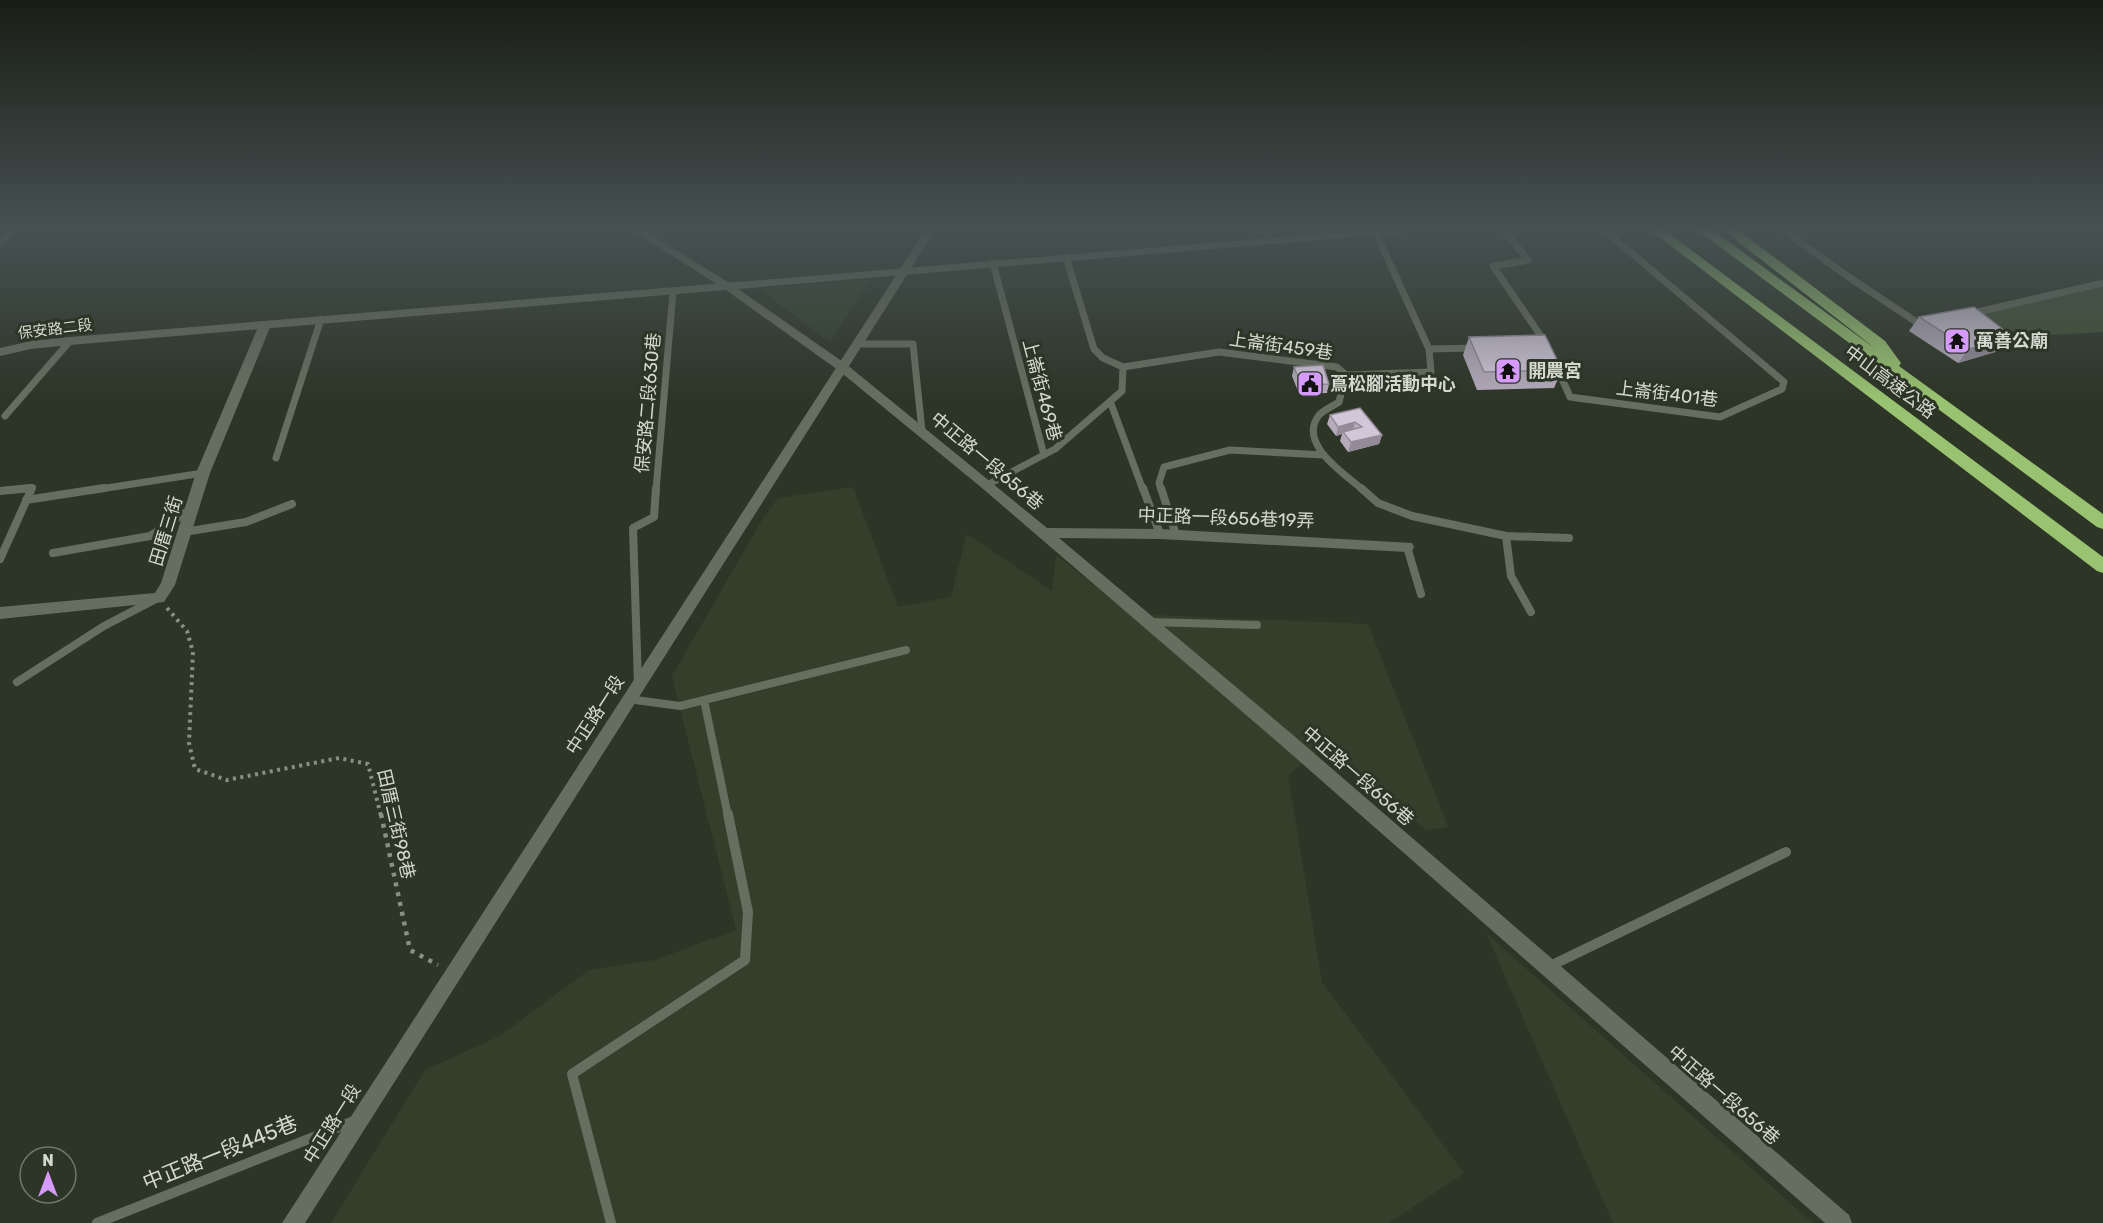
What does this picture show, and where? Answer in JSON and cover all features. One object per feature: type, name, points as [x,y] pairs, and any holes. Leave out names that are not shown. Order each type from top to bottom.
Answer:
[{"type":"highway","name":"中山高速公路","points":[[1731,286],[2103,566]]},
{"type":"highway","name":"中山高速公路","points":[[1780,286],[2103,523]]},
{"type":"highway","points":[[1804,286],[1880,344],[1905,379]]},
{"type":"street","name":"保安路二段","points":[[0,352],[31,345],[70,341],[726,286]]},
{"type":"street","name":"中正路一段656巷","points":[[727,286],[842,367],[987,485],[1149,622],[1841,1223]]},
{"type":"street","name":"中正路一段","points":[[293,1223],[893,286]]},
{"type":"street","name":"田厝三街","points":[[159,598],[168,585],[203,473],[265,325]]},
{"type":"street","name":"中正路一段656巷19弄","points":[[1043,533],[1160,534],[1407,546]]},
{"type":"street","points":[[0,613],[40,607],[159,598]]},
{"type":"lane","name":"上崙街469巷","points":[[999,286],[1044,455]]},
{"type":"lane","points":[[987,485],[1055,449],[1122,391],[1123,367],[1104,358],[1094,349],[1075,286]]},
{"type":"lane","points":[[1346,375],[1431,372],[1429,349],[1400,286]]},
{"type":"lane","name":"上崙街401巷","points":[[1507,286],[1548,346],[1570,397],[1720,417],[1782,389],[1784,382],[1671,286]]},
{"type":"lane","points":[[1860,286],[1921,325],[1932,322]]},
{"type":"lane","points":[[1964,315],[2090,286]]},
{"type":"lane","name":"保安路二段630巷","points":[[638,684],[633,528],[654,517],[673,292]]},
{"type":"lane","points":[[276,458],[321,319]]},
{"type":"lane","points":[[5,416],[70,341]]},
{"type":"lane","points":[[856,344],[913,344],[922,431]]},
{"type":"lane","points":[[1536,347],[1548,346]]},
{"type":"lane","points":[[1429,349],[1488,348]]},
{"type":"lane","name":"上崙街459巷","points":[[1123,367],[1220,352],[1337,367],[1346,375],[1339,402],[1320,414],[1313,428],[1316,444],[1324,455],[1378,503],[1412,516],[1506,536],[1569,538]]},
{"type":"lane","points":[[1110,401],[1160,534]]},
{"type":"lane","points":[[1176,535],[1159,483],[1164,467],[1230,450],[1324,455]]},
{"type":"lane","points":[[26,500],[203,473]]},
{"type":"lane","points":[[0,491],[32,488],[0,559]]},
{"type":"lane","points":[[184,532],[246,522],[292,504]]},
{"type":"lane","points":[[53,553],[150,536],[192,509]]},
{"type":"lane","points":[[1506,536],[1511,576],[1531,612]]},
{"type":"lane","points":[[1407,546],[1421,594]]},
{"type":"lane","points":[[18,682],[104,626],[159,598]]},
{"type":"lane","points":[[1149,622],[1257,625]]},
{"type":"lane","points":[[628,699],[680,706],[906,650]]},
{"type":"lane","points":[[611,1223],[572,1074],[745,960],[748,912],[704,700]]},
{"type":"lane","points":[[1548,967],[1786,852]]},
{"type":"lane","name":"中正路一段445巷","points":[[97,1223],[357,1120]]},
{"type":"path","name":"田厝三街98巷","points":[[159,598],[187,631],[193,652],[189,743],[195,769],[227,780],[339,758],[368,764],[410,950],[452,973]]},
{"type":"shaded area","points":[[782,286],[867,286],[830,343],[758,288]]},
{"type":"shaded area","points":[[2090,286],[2103,286],[2103,332],[2051,335],[2044,344],[2007,350],[1964,315]]},
{"type":"shaded area","points":[[853,487],[898,607],[951,597],[967,534],[1052,591],[1056,555],[1131,614],[1368,624],[1448,827],[1427,830],[1322,748],[1288,775],[1322,982],[1464,1173],[1389,1223],[331,1223],[425,1070],[500,1036],[589,970],[655,960],[736,930],[672,676],[762,520],[778,498]]},
{"type":"shaded area","points":[[1486,933],[1813,1223],[1613,1223]]},
{"type":"building","points":[[1974,307],[2013,337],[1969,349],[1919,317]]},
{"type":"building","points":[[1545,335],[1562,370],[1484,372],[1469,337]]},
{"type":"building","points":[[1323,365],[1329,384],[1301,385],[1294,367]]},
{"type":"building","points":[[1360,408],[1382,435],[1351,442],[1343,432],[1362,427],[1355,422],[1338,427],[1330,415]]},
{"type":"place","name":"萬善公廟","points":[[1957,341]]},
{"type":"place","name":"開農宮","points":[[1508,371]]},
{"type":"place","name":"蔦松腳活動中心","points":[[1310,384]]}]
